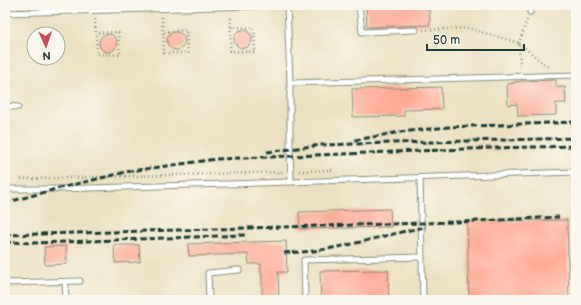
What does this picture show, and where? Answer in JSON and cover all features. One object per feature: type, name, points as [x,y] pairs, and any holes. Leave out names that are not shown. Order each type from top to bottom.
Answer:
[{"type":"lane","points":[[5,13],[287,5],[290,83],[291,182]]},
{"type":"lane","points":[[359,5],[362,32],[416,30]]},
{"type":"lane","points":[[530,5],[530,12]]},
{"type":"lane","points":[[290,83],[576,75]]},
{"type":"lane","points":[[5,106],[18,107]]},
{"type":"lane","points":[[5,189],[56,189],[576,172]]},
{"type":"lane","points":[[420,178],[423,300]]},
{"type":"lane","points":[[305,300],[304,260],[422,257]]},
{"type":"lane","points":[[209,300],[208,273],[239,270]]},
{"type":"lane","points":[[5,283],[80,281]]},
{"type":"lane","points":[[66,282],[66,300]]},
{"type":"path","points":[[230,27],[254,28],[255,52],[230,50],[230,27],[231,7]]},
{"type":"path","points":[[162,8],[163,32],[164,53],[188,53],[186,30],[163,32]]},
{"type":"path","points":[[95,10],[96,33],[97,54],[120,55],[118,32],[96,33]]},
{"type":"path","points":[[521,76],[519,43],[530,12]]},
{"type":"path","points":[[416,30],[468,28],[519,43],[558,75]]},
{"type":"building","points":[[366,5],[425,5],[426,9],[429,9],[430,25],[367,27]]},
{"type":"building","points":[[243,30],[250,32],[252,39],[250,46],[243,48],[236,46],[234,39],[236,32]]},
{"type":"building","points":[[172,32],[180,32],[185,37],[183,48],[180,50],[172,50],[167,45],[167,37]]},
{"type":"building","points":[[104,34],[112,34],[117,39],[115,50],[112,52],[104,52],[99,47],[99,39]]},
{"type":"building","points":[[556,80],[556,87],[565,87],[566,103],[556,103],[556,115],[518,116],[517,104],[508,105],[507,84],[523,81]]},
{"type":"building","points":[[441,87],[442,109],[404,110],[404,116],[353,117],[352,89]]},
{"type":"building","points":[[390,209],[391,227],[300,229],[299,212]]},
{"type":"building","points":[[567,220],[569,300],[469,300],[467,221]]},
{"type":"building","points":[[286,241],[287,272],[278,272],[279,300],[262,300],[261,264],[249,264],[248,254],[189,256],[188,244]]},
{"type":"building","points":[[114,245],[139,245],[140,262],[115,263]]},
{"type":"building","points":[[66,246],[67,264],[45,265],[44,247]]},
{"type":"building","points":[[388,270],[389,300],[321,300],[320,271]]},
{"type":"railway","points":[[355,140],[401,132],[448,127],[576,122]]},
{"type":"railway","points":[[267,152],[321,145],[576,138]]},
{"type":"railway","points":[[5,203],[130,171],[217,159],[576,146]]},
{"type":"railway","points":[[5,235],[458,222],[559,217]]},
{"type":"railway","points":[[284,253],[333,248],[426,227]]},
{"type":"railway","points":[[5,242],[37,243],[245,235]]}]
